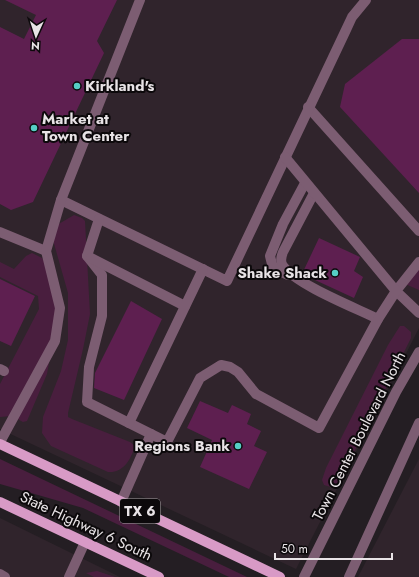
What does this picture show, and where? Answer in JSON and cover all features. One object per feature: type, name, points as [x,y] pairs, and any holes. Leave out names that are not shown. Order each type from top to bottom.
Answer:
[{"type":"main road","name":"TX 6","points":[[0,443],[280,577]]},
{"type":"main road","name":"State Highway 6 South","points":[[0,502],[159,577]]},
{"type":"street","points":[[0,443],[55,341],[60,308],[46,252],[61,200],[140,0]]},
{"type":"street","points":[[61,200],[227,281],[308,107],[352,17],[366,0]]},
{"type":"street","points":[[308,107],[419,231]]},
{"type":"street","points":[[285,157],[396,291],[419,313]]},
{"type":"street","points":[[305,183],[283,224],[270,256],[273,268],[378,319]]},
{"type":"street","points":[[298,280],[283,266],[281,259],[293,230],[314,193]]},
{"type":"street","points":[[87,256],[99,219]]},
{"type":"street","points":[[0,232],[46,252]]},
{"type":"street","points":[[87,256],[185,306]]},
{"type":"street","points":[[87,256],[102,275],[102,316],[89,367],[87,402],[167,442],[200,378],[221,365],[230,367],[238,372],[256,394],[320,428],[378,319],[396,291],[419,262]]},
{"type":"street","points":[[129,423],[203,269]]},
{"type":"street","name":"Town Center Boulevard North","points":[[304,577],[396,392],[419,352]]},
{"type":"street","points":[[349,577],[419,423]]},
{"type":"street","points":[[122,502],[151,434]]},
{"type":"street","points":[[69,577],[85,542]]},
{"type":"street","points":[[0,574],[5,577]]},
{"type":"shaded area","points":[[0,0],[419,0],[419,328],[296,569],[0,429]]},
{"type":"shaded area","points":[[74,215],[85,221],[90,314],[68,417],[130,442],[135,446],[129,460],[123,468],[114,472],[108,472],[51,446],[42,433],[43,417],[61,371],[68,340],[68,293],[53,240],[57,225]]},
{"type":"shaded area","points":[[32,253],[42,258],[46,264],[58,312],[47,374],[27,421],[23,422],[12,416],[0,417],[0,384],[39,309],[38,296],[0,277],[0,262],[14,269],[26,256]]},
{"type":"shaded area","points":[[419,262],[419,290],[403,283]]},
{"type":"shaded area","points":[[400,326],[404,326],[411,332],[411,338],[339,482],[334,488],[324,485],[322,480],[326,468],[388,345]]},
{"type":"shaded area","points":[[0,459],[247,577],[229,577],[83,508],[0,484]]},
{"type":"shaded area","points":[[419,459],[419,577],[358,577]]},
{"type":"shaded area","points":[[0,518],[120,577],[0,577]]},
{"type":"shaded area","points":[[97,571],[115,577],[94,577],[86,573]]},
{"type":"building","name":"Market at Town Center","points":[[5,0],[117,0],[97,41],[104,53],[33,202],[11,210],[0,204],[0,27],[24,39],[36,15]]},
{"type":"building","points":[[402,39],[419,39],[419,193],[340,107],[345,84]]},
{"type":"building","points":[[319,238],[360,257],[354,271],[363,277],[354,298],[302,274]]},
{"type":"building","points":[[0,279],[35,296],[11,346],[0,341]]},
{"type":"building","points":[[131,301],[162,319],[124,400],[94,388],[95,373]]},
{"type":"building","points":[[200,401],[228,413],[232,405],[251,414],[247,424],[261,431],[254,446],[267,452],[249,489],[200,467],[212,440],[187,428]]},
{"type":"place","name":"Kirkland's","points":[[77,86]]},
{"type":"place","name":"Market at Town Center","points":[[34,128]]},
{"type":"place","name":"Shake Shack","points":[[335,273]]},
{"type":"place","name":"Regions Bank","points":[[238,446]]}]
